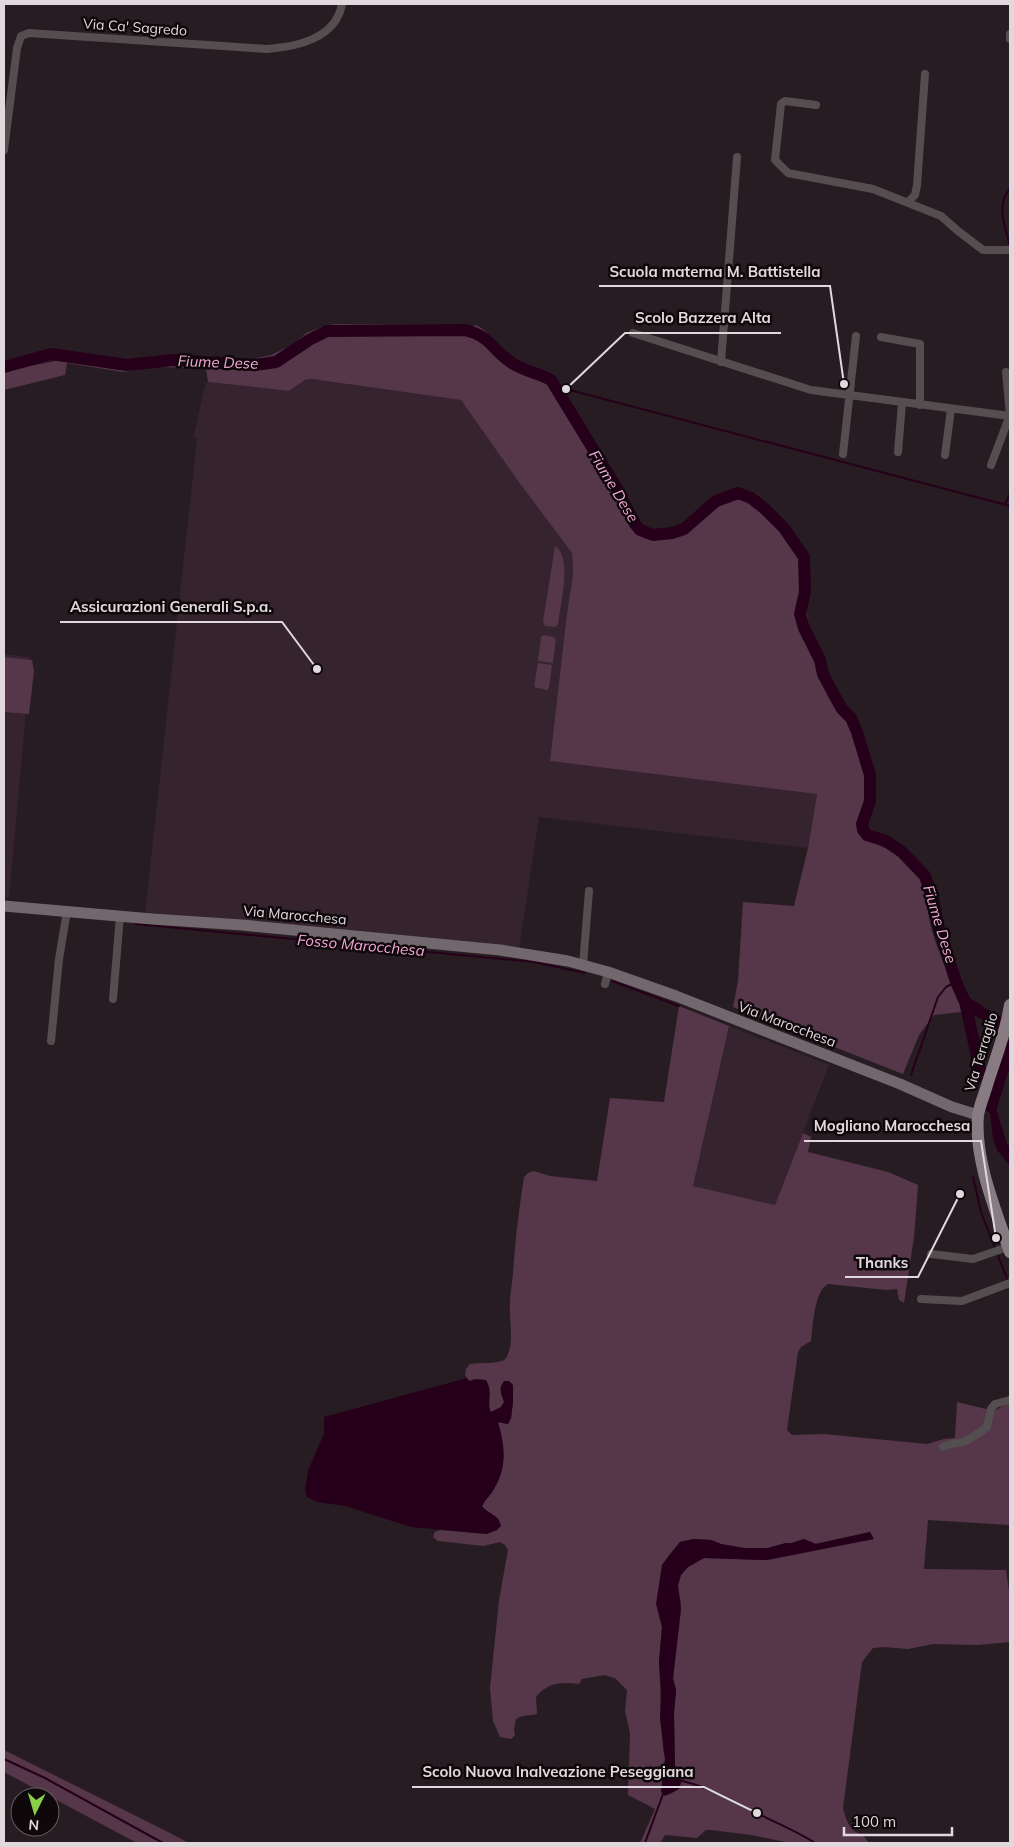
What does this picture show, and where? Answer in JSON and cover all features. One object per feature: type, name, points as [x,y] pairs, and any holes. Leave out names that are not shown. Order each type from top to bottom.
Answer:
[{"type":"main road","name":"Via Terraglio","points":[[1003,1250],[984,1168],[979,1140],[978,1115],[1006,1026],[1010,1006]]},
{"type":"street","name":"Via Ca' Sagredo","points":[[4,150],[17,48],[21,36],[29,33],[267,49],[286,48],[303,43],[326,32],[341,13],[342,4]]},
{"type":"street","points":[[1010,34],[1010,39]]},
{"type":"street","points":[[908,202],[915,194],[917,185],[925,74]]},
{"type":"street","points":[[816,105],[784,101],[781,104],[775,160],[788,174],[873,189],[941,216],[984,250],[1009,250]]},
{"type":"street","points":[[721,362],[737,157]]},
{"type":"street","points":[[633,333],[803,388],[849,396],[1010,416]]},
{"type":"street","points":[[843,454],[856,336]]},
{"type":"street","points":[[881,337],[920,344],[920,405]]},
{"type":"street","points":[[991,465],[1010,416],[1006,372]]},
{"type":"street","points":[[898,452],[902,403]]},
{"type":"street","points":[[945,455],[951,408]]},
{"type":"street","points":[[583,965],[588,891]]},
{"type":"street","name":"Via Marocchesa","points":[[4,906],[242,925],[537,955],[608,972],[676,996],[883,1077],[952,1107],[978,1115]]},
{"type":"street","points":[[51,1042],[59,959],[67,911]]},
{"type":"street","points":[[114,999],[120,916]]},
{"type":"street","points":[[605,984],[608,972]]},
{"type":"street","points":[[932,1254],[973,1259],[1003,1250]]},
{"type":"street","points":[[921,1299],[962,1301],[1008,1284]]},
{"type":"street","points":[[943,1447],[947,1444],[963,1442],[980,1432],[987,1427],[995,1404],[1010,1400]]},
{"type":"shaded area","points":[[334,324],[464,325],[465,330],[476,325],[487,333],[511,358],[555,380],[619,483],[636,518],[645,528],[658,532],[671,530],[720,496],[733,491],[746,492],[758,498],[792,532],[804,547],[808,560],[807,612],[811,631],[834,689],[848,713],[863,765],[866,789],[859,820],[860,833],[864,838],[906,860],[920,880],[936,943],[968,1021],[977,1076],[973,1070],[971,1051],[961,1012],[934,1015],[919,1035],[903,1074],[733,1007],[738,981],[743,902],[794,906],[808,848],[817,794],[550,761],[573,575],[572,553],[461,400],[312,379],[305,380],[289,391],[208,382],[206,368],[157,367],[183,363],[202,356],[247,360],[271,355],[294,344],[306,333]]},
{"type":"shaded area","points":[[66,359],[118,370],[147,368],[123,372],[67,363],[65,375],[4,390],[4,371]]},
{"type":"shaded area","points":[[312,379],[461,400],[572,553],[573,575],[550,761],[817,793],[808,848],[539,817],[519,949],[145,914],[197,439],[193,438],[206,382],[289,391],[306,380]]},
{"type":"shaded area","points":[[555,546],[560,552],[563,561],[564,582],[558,624],[555,627],[545,626],[543,622]]},
{"type":"shaded area","points":[[544,635],[556,639],[553,663],[538,661],[541,637]]},
{"type":"shaded area","points":[[4,654],[31,657],[9,898],[4,897]]},
{"type":"shaded area","points":[[4,657],[32,660],[34,671],[29,714],[4,712]]},
{"type":"shaded area","points":[[538,663],[552,665],[549,688],[547,690],[534,687]]},
{"type":"shaded area","points":[[679,1006],[729,1026],[693,1186],[775,1205],[803,1133],[811,1137],[808,1152],[888,1172],[918,1185],[914,1237],[904,1303],[899,1300],[897,1289],[886,1290],[828,1284],[823,1288],[817,1301],[811,1341],[801,1347],[798,1352],[787,1430],[792,1435],[824,1434],[927,1444],[955,1438],[957,1402],[994,1411],[1010,1402],[1010,1525],[928,1520],[924,1569],[1006,1570],[1010,1598],[1010,1642],[978,1645],[933,1644],[908,1649],[873,1648],[862,1662],[843,1808],[851,1828],[862,1834],[869,1843],[791,1843],[751,1835],[706,1830],[697,1838],[665,1835],[660,1843],[640,1843],[655,1809],[628,1795],[630,1733],[625,1711],[627,1690],[615,1678],[604,1675],[582,1679],[579,1684],[561,1683],[550,1686],[545,1688],[536,1697],[537,1714],[516,1719],[515,1735],[511,1739],[500,1737],[493,1721],[490,1688],[499,1600],[508,1550],[500,1542],[483,1546],[438,1541],[433,1537],[435,1532],[440,1530],[487,1534],[491,1514],[482,1507],[499,1479],[504,1455],[497,1422],[508,1424],[511,1418],[513,1402],[504,1402],[501,1407],[491,1412],[465,1375],[466,1369],[470,1364],[500,1362],[506,1358],[510,1348],[510,1297],[524,1177],[534,1171],[550,1176],[597,1181],[610,1098],[664,1102]],"holes":[[[870,1532],[873,1539],[767,1560],[704,1558],[688,1567],[681,1575],[678,1580],[681,1604],[673,1679],[676,1690],[674,1713],[675,1767],[679,1778],[679,1789],[670,1794],[661,1792],[665,1759],[659,1662],[662,1627],[658,1610],[662,1565],[669,1555],[680,1542],[694,1539],[711,1540],[721,1544],[744,1548],[768,1548],[804,1539],[815,1544]]]},
{"type":"shaded area","points":[[729,1026],[829,1065],[775,1205],[693,1186]]},
{"type":"shaded area","points":[[993,1089],[995,1105],[1007,1144],[1010,1147],[1010,1166],[997,1150],[993,1139],[989,1106]]},
{"type":"shaded area","points":[[467,1378],[469,1381],[475,1379],[486,1380],[490,1393],[489,1404],[491,1412],[501,1407],[504,1402],[501,1389],[504,1381],[509,1381],[513,1385],[511,1418],[508,1424],[498,1422],[504,1455],[502,1471],[494,1490],[482,1506],[500,1522],[501,1526],[497,1530],[487,1534],[411,1527],[345,1506],[317,1502],[307,1497],[305,1490],[308,1470],[324,1434],[324,1417]]},
{"type":"shaded area","points":[[870,1532],[874,1539],[767,1560],[704,1558],[688,1567],[681,1575],[678,1586],[681,1610],[673,1678],[676,1690],[674,1713],[675,1767],[681,1783],[679,1789],[665,1796],[661,1792],[665,1759],[660,1719],[661,1690],[659,1662],[662,1627],[656,1604],[662,1565],[680,1542],[694,1539],[711,1540],[721,1544],[744,1548],[768,1548],[804,1539],[816,1544]]},
{"type":"shaded area","points":[[4,1750],[189,1843],[137,1843],[60,1802],[60,1787],[32,1787],[4,1772]]},
{"type":"waterway","points":[[1010,189],[1003,202],[1002,209],[1010,247]]},
{"type":"waterway","name":"Fiume Dese","points":[[4,367],[51,354],[127,365],[173,360],[255,365],[276,362],[309,340],[327,331],[465,330],[487,340],[505,358],[517,366],[551,380],[640,530],[653,535],[672,533],[684,529],[716,501],[738,493],[751,498],[784,528],[804,557],[805,592],[800,614],[804,628],[820,660],[823,674],[842,709],[851,718],[870,775],[870,801],[862,824],[863,830],[867,835],[886,841],[902,852],[925,876],[933,899],[939,929],[956,982],[965,1002],[981,1075]]},
{"type":"waterway","points":[[556,388],[566,389],[1010,506]]},
{"type":"waterway","points":[[1005,504],[1010,494]]},
{"type":"waterway","name":"Fosso Marocchesa","points":[[136,924],[534,962],[585,973]]},
{"type":"waterway","name":"Fosso Marocchesa","points":[[612,981],[679,1006]]},
{"type":"waterway","points":[[911,1075],[938,997],[946,987],[956,982]]},
{"type":"waterway","name":"Fiume Dese","points":[[965,1002],[995,1021],[1010,1027]]},
{"type":"waterway","name":"Fiume Dese","points":[[991,1107],[1010,1046]]},
{"type":"waterway","points":[[973,1177],[981,1212],[995,1248]]},
{"type":"waterway","points":[[997,1253],[1008,1281]]},
{"type":"waterway","points":[[4,1759],[45,1778],[163,1843]]},
{"type":"waterway","points":[[678,1780],[719,1794],[815,1843]]},
{"type":"waterway","points":[[645,1843],[663,1794]]},
{"type":"place","name":"Scuola materna M. Battistella","points":[[844,384]]},
{"type":"place","name":"Scolo Bazzera Alta","points":[[566,389]]},
{"type":"place","name":"Assicurazioni Generali S.p.a.","points":[[317,669]]},
{"type":"place","name":"Thanks","points":[[960,1194]]},
{"type":"place","name":"Mogliano Marocchesa","points":[[996,1238]]},
{"type":"place","name":"Scolo Nuova Inalveazione Peseggiana","points":[[757,1813]]}]
